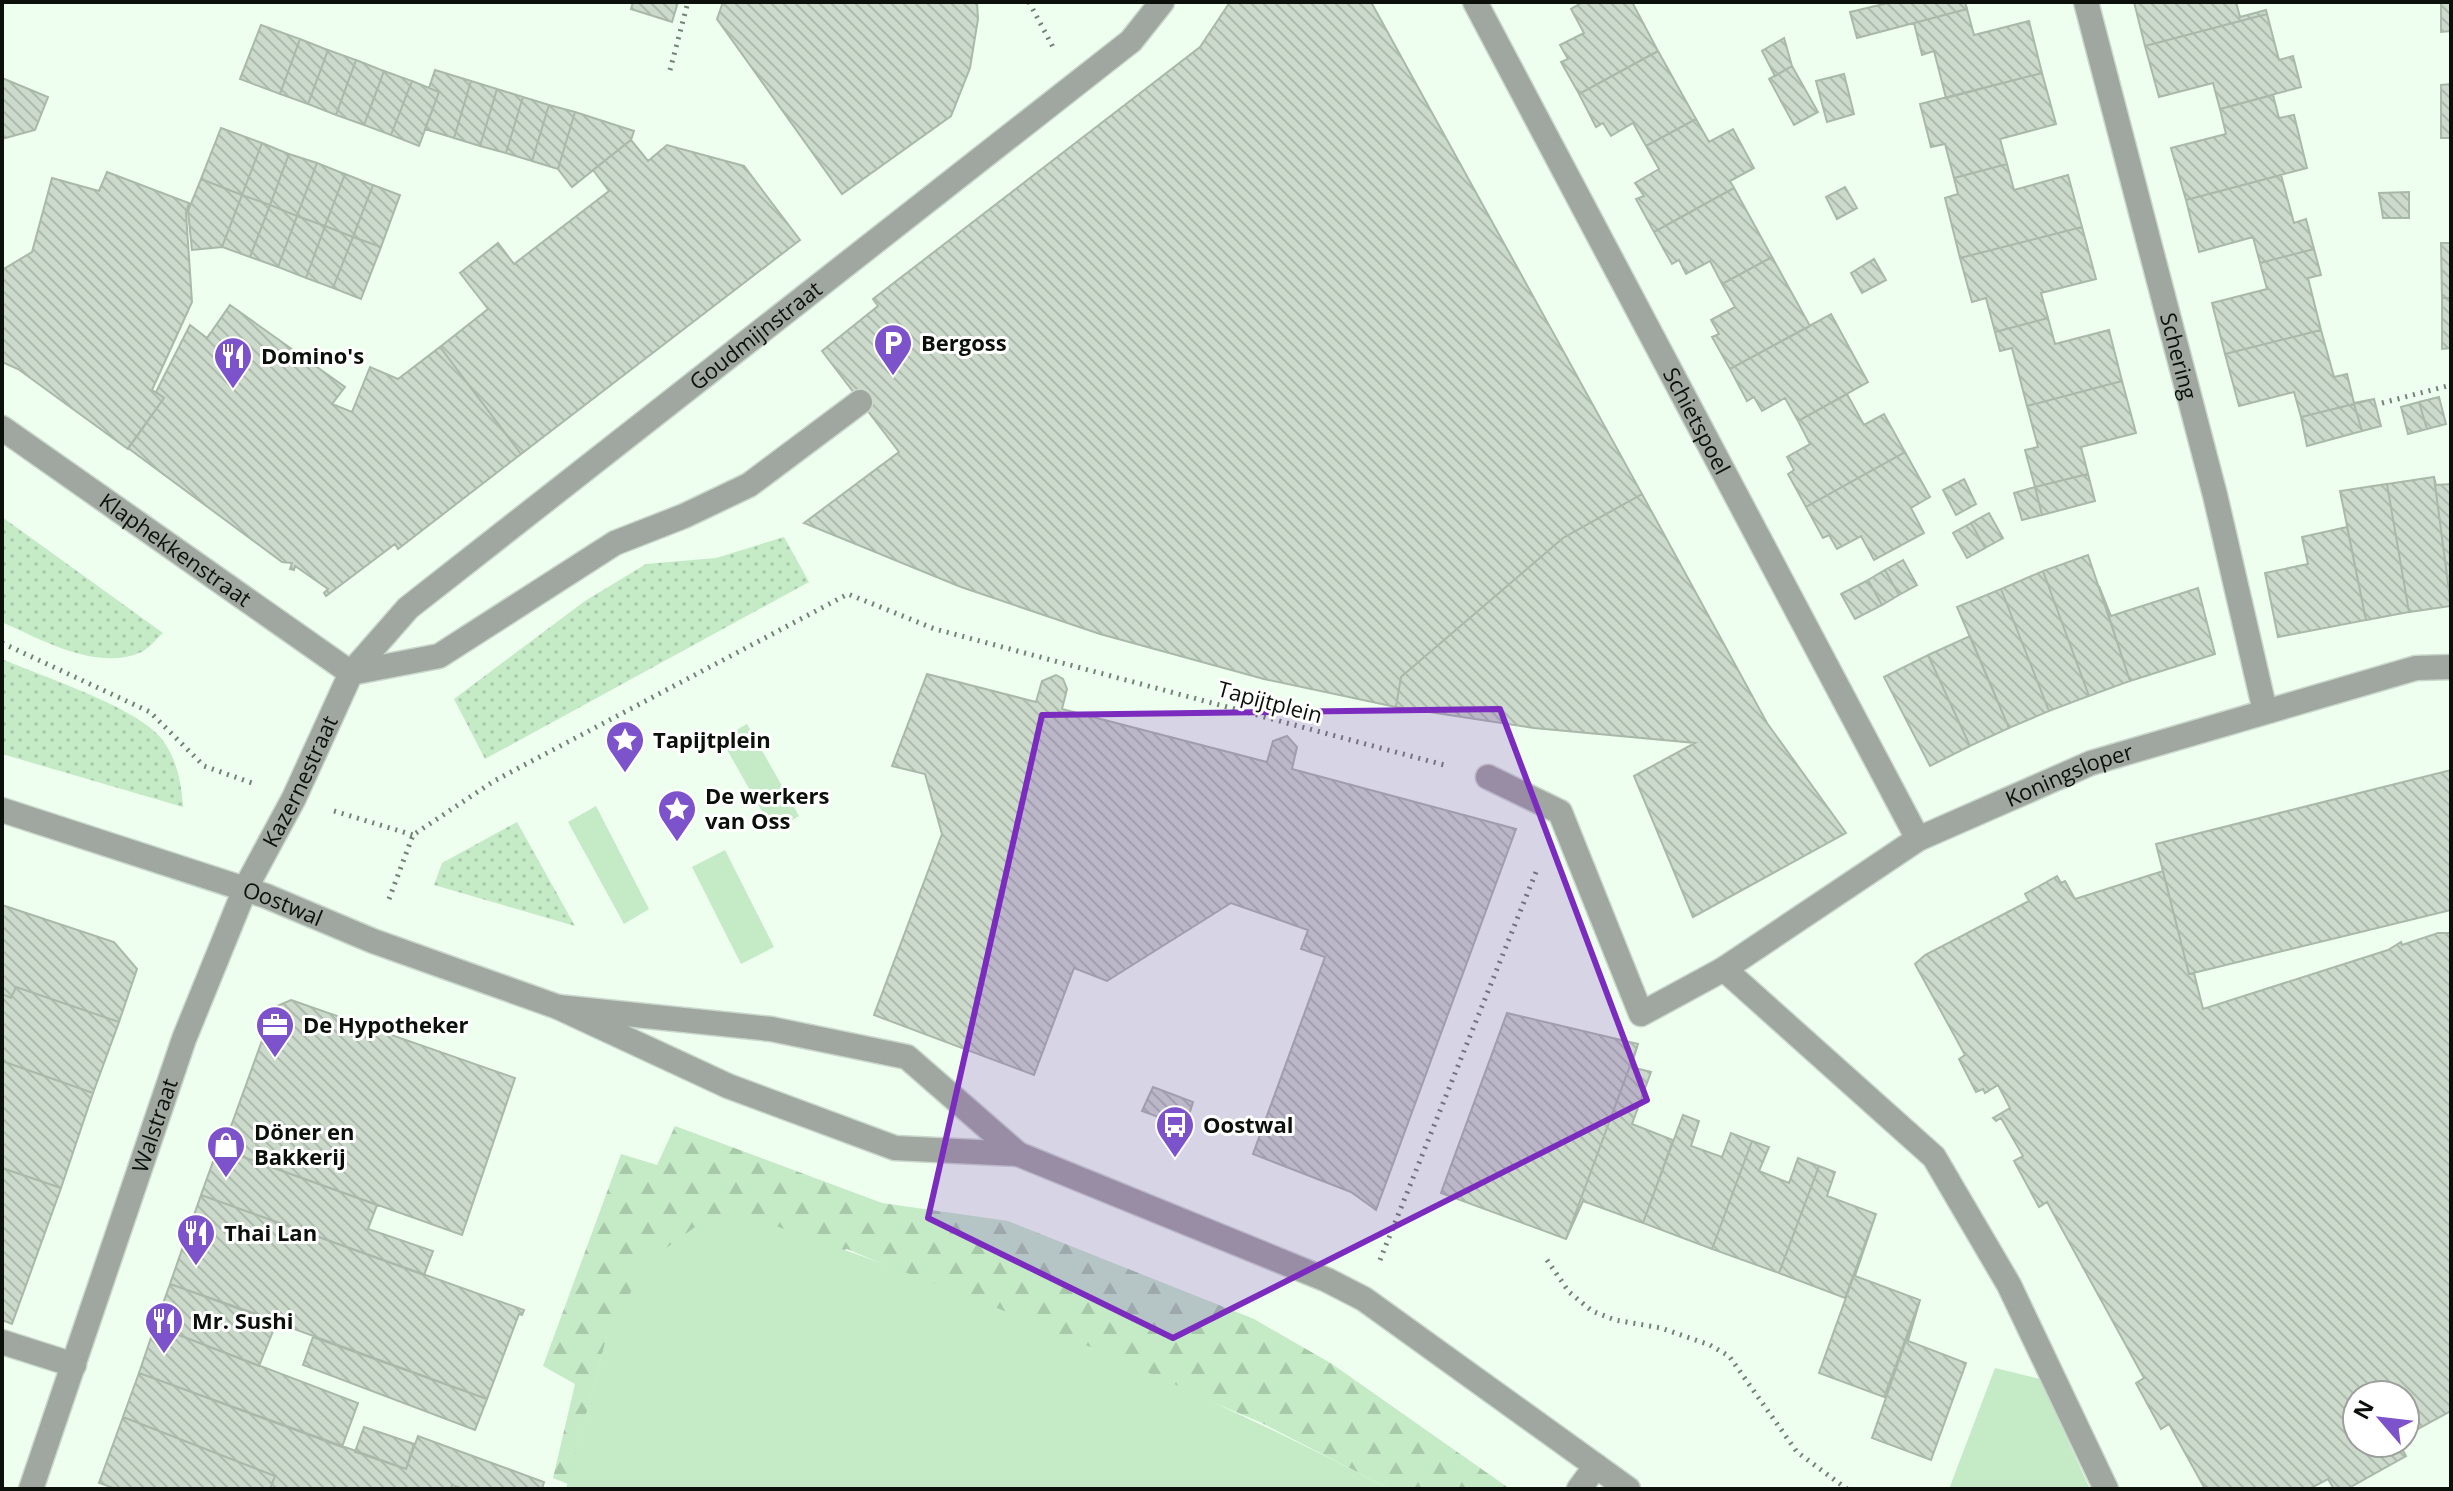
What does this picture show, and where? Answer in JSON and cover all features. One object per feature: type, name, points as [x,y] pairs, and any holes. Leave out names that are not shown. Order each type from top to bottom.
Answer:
[{"type":"street","name":"Goudmijnstraat","points":[[351,673],[408,608],[1131,41],[1162,2]]},
{"type":"street","name":"Schietspoel","points":[[1475,2],[1918,839]]},
{"type":"street","name":"Schering","points":[[2086,2],[2215,495],[2265,711]]},
{"type":"street","points":[[351,673],[439,656],[615,543],[684,516],[749,485],[860,402]]},
{"type":"street","name":"Klaphekkenstraat","points":[[11,434],[351,673]]},
{"type":"street","name":"Koningsloper","points":[[1560,812],[1641,1014],[1724,969],[1918,839],[2091,763],[2416,668],[2451,667]]},
{"type":"street","name":"Kazernestraat","points":[[245,889],[294,798],[351,673]]},
{"type":"street","points":[[1488,777],[1560,812]]},
{"type":"street","name":"Oostwal","points":[[2,810],[245,889],[373,941],[558,1007],[728,1086],[895,1148],[1018,1154]]},
{"type":"street","name":"Walstraat","points":[[31,1489],[184,1039],[245,889]]},
{"type":"street","points":[[1724,969],[1934,1157],[2009,1285],[2106,1489]]},
{"type":"street","name":"Oostwal","points":[[558,1007],[771,1029],[907,1057],[1018,1154],[1327,1280],[1364,1299],[1628,1489]]},
{"type":"street","points":[[2,1342],[74,1365]]},
{"type":"street","points":[[1579,1489],[1596,1466]]},
{"type":"path","points":[[670,70],[688,2]]},
{"type":"path","points":[[2382,403],[2451,385]]},
{"type":"path","name":"Tapijtplein","points":[[413,835],[494,781],[848,594],[935,629],[1488,777]]},
{"type":"path","points":[[2,643],[150,712],[204,766],[413,835],[373,941]]},
{"type":"path","points":[[1364,1299],[1560,812]]},
{"type":"path","points":[[1547,1260],[1569,1292],[1592,1311],[1615,1320],[1661,1328],[1710,1345],[1729,1356],[1797,1452],[1847,1489]]},
{"type":"highlighted area","points":[[1500,709],[1647,1100],[1173,1338],[928,1218],[1042,715]]},
{"type":"green space","points":[[2,517],[163,633],[139,653],[122,658],[105,658],[69,651],[2,622]]},
{"type":"green space","points":[[784,537],[809,582],[485,759],[454,699],[585,601],[646,564],[716,558]]},
{"type":"green space","points":[[2,659],[110,704],[149,726],[161,738],[174,762],[183,807],[2,754]]},
{"type":"green space","points":[[747,724],[799,816],[773,831],[721,739]]},
{"type":"green space","points":[[596,806],[649,909],[624,924],[568,822]]},
{"type":"green space","points":[[517,822],[575,926],[434,885],[442,863]]},
{"type":"green space","points":[[725,850],[774,947],[741,964],[692,867]]},
{"type":"green space","points":[[675,1126],[882,1203],[1008,1221],[1254,1319],[1332,1364],[1510,1489],[1390,1489],[1260,1422],[847,1249],[607,1336],[568,1484],[553,1478],[575,1384],[543,1366],[621,1154],[657,1165]]},
{"type":"green space","points":[[733,1212],[901,1271],[1067,1337],[1230,1410],[1390,1489],[566,1489],[607,1336],[647,1262],[695,1227]]},
{"type":"green space","points":[[1995,1368],[2040,1379],[2090,1489],[1949,1489]]},
{"type":"building","points":[[633,2],[678,2],[672,22],[631,9]]},
{"type":"building","points":[[723,2],[977,2],[978,19],[970,68],[951,116],[842,194],[717,19]]},
{"type":"building","points":[[1230,2],[1371,2],[1642,494],[1563,538],[1401,677],[1396,707],[1264,679],[1100,634],[961,587],[804,523],[899,452],[822,351],[878,306],[873,299],[1200,47]]},
{"type":"building","points":[[1583,2],[1632,2],[1658,51],[1579,94],[1561,62],[1568,59],[1560,45],[1584,33],[1571,9]]},
{"type":"building","points":[[1892,2],[1965,2],[1967,9],[1857,38],[1850,12]]},
{"type":"building","points":[[2134,2],[2236,2],[2240,17],[2266,10],[2267,14],[2145,46]]},
{"type":"building","points":[[2441,2],[2451,2],[2451,31],[2441,32]]},
{"type":"building","points":[[1967,9],[1974,35],[2029,21],[2042,73],[1946,98],[1934,51],[1922,55],[1914,23]]},
{"type":"building","points":[[2267,14],[2279,60],[2293,56],[2301,87],[2220,109],[2213,83],[2159,97],[2145,46]]},
{"type":"building","points":[[261,25],[300,39],[280,94],[240,79]]},
{"type":"building","points":[[1784,38],[1792,66],[1775,76],[1762,51]]},
{"type":"building","points":[[300,39],[328,50],[308,104],[280,94]]},
{"type":"building","points":[[328,50],[356,60],[336,115],[308,104]]},
{"type":"building","points":[[1658,51],[1696,119],[1646,146],[1633,123],[1611,136],[1603,123],[1596,127],[1579,94]]},
{"type":"building","points":[[356,60],[384,71],[364,125],[336,115]]},
{"type":"building","points":[[1792,66],[1818,112],[1794,125],[1769,79]]},
{"type":"building","points":[[435,70],[471,81],[454,138],[425,129],[439,92],[429,88]]},
{"type":"building","points":[[384,71],[412,81],[391,135],[364,125]]},
{"type":"building","points":[[2042,73],[2056,124],[2000,139],[2007,164],[1954,178],[1945,144],[1931,147],[1920,104]]},
{"type":"building","points":[[1844,74],[1854,114],[1827,122],[1816,81]]},
{"type":"building","points":[[2,78],[48,97],[35,130],[2,139]]},
{"type":"building","points":[[412,81],[439,92],[419,146],[391,135]]},
{"type":"building","points":[[471,81],[497,89],[480,146],[454,138]]},
{"type":"building","points":[[2451,84],[2451,138],[2441,138],[2441,85]]},
{"type":"building","points":[[497,89],[523,97],[506,153],[480,146]]},
{"type":"building","points":[[2273,95],[2279,118],[2294,115],[2307,168],[2186,200],[2171,148],[2226,134],[2220,109]]},
{"type":"building","points":[[523,97],[549,105],[532,161],[506,153]]},
{"type":"building","points":[[549,105],[575,112],[558,169],[532,161]]},
{"type":"building","points":[[575,112],[634,131],[631,140],[572,187],[558,169]]},
{"type":"building","points":[[1696,119],[1709,142],[1733,129],[1754,168],[1730,181],[1734,188],[1654,232],[1636,199],[1644,196],[1635,183],[1659,169],[1646,146]]},
{"type":"building","points":[[221,128],[262,143],[242,195],[201,179]]},
{"type":"building","points":[[631,140],[648,161],[667,145],[744,166],[800,240],[521,454],[440,347],[488,309],[460,273],[498,243],[514,264],[609,191],[593,170]]},
{"type":"building","points":[[262,143],[289,154],[270,205],[242,195]]},
{"type":"building","points":[[289,154],[317,163],[297,216],[270,205]]},
{"type":"building","points":[[317,163],[345,174],[325,226],[297,216]]},
{"type":"building","points":[[2007,164],[2014,190],[2068,175],[2082,227],[1960,258],[1945,198],[1958,194],[1954,178]]},
{"type":"building","points":[[107,172],[189,203],[186,213],[192,302],[152,390],[164,398],[128,449],[18,369],[2,362],[2,270],[32,252],[52,178],[99,191]]},
{"type":"building","points":[[345,174],[373,185],[353,237],[325,226]]},
{"type":"building","points":[[2281,175],[2294,223],[2306,219],[2314,249],[2260,263],[2253,237],[2199,252],[2186,200]]},
{"type":"building","points":[[201,179],[242,195],[222,247],[192,250],[188,211]]},
{"type":"building","points":[[373,185],[400,195],[381,247],[353,237]]},
{"type":"building","points":[[1845,187],[1857,208],[1837,219],[1826,197]]},
{"type":"building","points":[[1734,188],[1772,257],[1722,284],[1710,261],[1686,274],[1679,260],[1672,264],[1654,232]]},
{"type":"building","points":[[2409,192],[2409,218],[2383,218],[2379,193]]},
{"type":"building","points":[[242,195],[270,205],[250,257],[222,247]]},
{"type":"building","points":[[270,205],[297,216],[278,267],[250,257]]},
{"type":"building","points":[[297,216],[325,226],[306,278],[278,267]]},
{"type":"building","points":[[325,226],[353,237],[333,288],[306,278]]},
{"type":"building","points":[[2082,227],[2096,279],[2041,293],[2048,318],[1995,332],[1986,298],[1972,302],[1960,258]]},
{"type":"building","points":[[353,237],[381,247],[361,299],[333,288]]},
{"type":"building","points":[[2441,243],[2451,243],[2451,298],[2442,298]]},
{"type":"building","points":[[2314,249],[2321,275],[2308,278],[2321,330],[2225,354],[2212,303],[2267,289],[2260,263]]},
{"type":"building","points":[[1772,257],[1810,326],[1730,369],[1712,337],[1719,334],[1711,320],[1735,307],[1722,284]]},
{"type":"building","points":[[1874,259],[1886,280],[1862,293],[1851,273]]},
{"type":"building","points":[[2442,298],[2451,298],[2451,348],[2442,349]]},
{"type":"building","points":[[230,305],[345,387],[332,404],[352,412],[370,367],[398,379],[440,347],[521,454],[398,549],[395,544],[326,596],[324,593],[328,589],[295,566],[294,570],[290,569],[292,563],[282,562],[128,448],[164,398],[156,392],[190,325],[207,338]]},
{"type":"building","points":[[1831,314],[1868,382],[1798,421],[1785,398],[1762,411],[1754,397],[1747,401],[1730,369]]},
{"type":"building","points":[[2048,318],[2055,344],[2109,330],[2122,381],[2027,406],[2012,348],[2000,351],[1995,332]]},
{"type":"building","points":[[2321,330],[2334,377],[2347,374],[2354,403],[2374,399],[2301,417],[2294,392],[2239,406],[2225,354]]},
{"type":"building","points":[[2122,381],[2136,433],[2081,447],[2088,474],[2035,487],[2025,450],[2038,447],[2027,406]]},
{"type":"building","points":[[1847,394],[1864,425],[1884,414],[1905,452],[1806,507],[1788,474],[1794,470],[1787,457],[1810,444],[1798,421]]},
{"type":"building","points":[[2439,397],[2446,424],[2427,429],[2419,402]]},
{"type":"building","points":[[2374,399],[2381,426],[2362,431],[2354,404]]},
{"type":"building","points":[[2419,402],[2427,429],[2408,434],[2401,407]]},
{"type":"building","points":[[2354,404],[2362,431],[2307,446],[2301,417]]},
{"type":"building","points":[[1905,452],[1930,497],[1911,508],[1924,533],[1874,560],[1861,536],[1837,549],[1829,535],[1823,538],[1806,507]]},
{"type":"building","points":[[2088,474],[2095,501],[2042,515],[2035,487]]},
{"type":"building","points":[[2434,477],[2451,606],[2409,612],[2387,484]]},
{"type":"building","points":[[2434,477],[2436,485],[2451,484],[2451,606]]},
{"type":"building","points":[[1964,479],[1976,504],[1956,515],[1943,490]]},
{"type":"building","points":[[2387,484],[2409,612],[2366,620],[2340,491]]},
{"type":"building","points":[[2035,487],[2042,515],[2022,520],[2014,493]]},
{"type":"building","points":[[1642,494],[1767,723],[1846,833],[1693,917],[1634,776],[1695,743],[1534,728],[1396,707],[1401,677],[1563,538]]},
{"type":"building","points":[[1989,513],[2003,538],[1985,548],[1971,523]]},
{"type":"building","points":[[1971,523],[1985,548],[1967,558],[1953,533]]},
{"type":"building","points":[[2347,527],[2366,620],[2278,637],[2265,573],[2308,564],[2302,537]]},
{"type":"building","points":[[2088,555],[2130,681],[2089,696],[2043,571]]},
{"type":"building","points":[[1903,560],[1917,585],[1899,595],[1885,570]]},
{"type":"building","points":[[1885,570],[1899,595],[1882,605],[1868,580]]},
{"type":"building","points":[[2043,571],[2089,696],[2049,711],[2001,589]]},
{"type":"building","points":[[1868,580],[1882,605],[1855,619],[1841,594]]},
{"type":"building","points":[[2099,586],[2111,616],[2198,588],[2215,654],[2130,681]]},
{"type":"building","points":[[2001,589],[2049,711],[2009,728],[1957,607]]},
{"type":"building","points":[[1970,636],[2009,728],[1970,746],[1928,655]]},
{"type":"building","points":[[1928,655],[1970,746],[1930,766],[1884,677]]},
{"type":"building","points":[[927,674],[1036,702],[1042,681],[1056,675],[1063,679],[1067,689],[1062,709],[1267,762],[1273,741],[1287,736],[1297,747],[1292,769],[1516,829],[1376,1210],[1351,1192],[1253,1154],[1325,957],[1301,949],[1308,930],[1231,903],[1107,981],[1074,968],[1034,1075],[874,1015],[942,834],[925,774],[892,766]]},
{"type":"building","points":[[2451,770],[2451,910],[2189,974],[2156,844]]},
{"type":"building","points":[[2163,871],[2189,974],[2194,973],[2203,1009],[2388,950],[2401,942],[2402,945],[2438,933],[2451,933],[2451,1411],[2421,1427],[2421,1379],[2341,1379],[2341,1459],[2401,1459],[2347,1489],[2334,1489],[2328,1479],[2309,1489],[2205,1489],[2169,1424],[2161,1429],[2136,1383],[2144,1378],[2047,1202],[2039,1207],[2014,1161],[2023,1156],[2001,1118],[1996,1121],[1993,1118],[2010,1108],[1998,1085],[1985,1093],[1983,1089],[1976,1092],[1959,1059],[1965,1055],[1915,964],[1925,955],[2029,901],[2025,894],[2057,876],[2061,883],[2065,881],[2075,899]]},
{"type":"building","points":[[2,905],[114,942],[137,969],[119,1022],[16,987],[11,998],[2,994]]},
{"type":"building","points":[[16,987],[119,1022],[93,1093],[2,1061],[2,994],[11,998]]},
{"type":"building","points":[[291,1000],[515,1078],[462,1235],[218,1148],[225,1127],[230,1129],[272,1013],[277,1006]]},
{"type":"building","points":[[1507,1013],[1638,1044],[1566,1239],[1441,1193]]},
{"type":"building","points":[[1638,1044],[1631,1067],[1651,1072],[1632,1124],[1673,1140],[1643,1223],[1583,1201],[1566,1239]]},
{"type":"building","points":[[2,1061],[93,1093],[61,1188],[2,1168]]},
{"type":"building","points":[[1153,1087],[1193,1102],[1185,1127],[1142,1111]]},
{"type":"building","points":[[1683,1115],[1699,1121],[1691,1146],[1722,1157],[1731,1133],[1752,1141],[1712,1249],[1643,1223]]},
{"type":"building","points":[[1752,1141],[1769,1147],[1759,1171],[1789,1183],[1798,1158],[1819,1166],[1779,1273],[1712,1249]]},
{"type":"building","points":[[218,1148],[377,1205],[368,1229],[433,1251],[424,1275],[201,1195]]},
{"type":"building","points":[[1819,1166],[1835,1172],[1827,1196],[1876,1214],[1845,1298],[1779,1273]]},
{"type":"building","points":[[2,1168],[61,1188],[12,1324],[2,1320]]},
{"type":"building","points":[[201,1195],[524,1310],[522,1315],[519,1314],[487,1399],[170,1284]]},
{"type":"building","points":[[1876,1214],[1855,1276],[1920,1300],[1884,1397],[1819,1373]]},
{"type":"building","points":[[170,1284],[277,1321],[259,1366],[155,1326]]},
{"type":"building","points":[[1920,1300],[1908,1341],[1966,1363],[1931,1460],[1872,1438]]},
{"type":"building","points":[[155,1326],[358,1403],[342,1447],[139,1373]]},
{"type":"building","points":[[313,1337],[487,1399],[475,1430],[303,1365]]},
{"type":"building","points":[[139,1373],[406,1469],[418,1436],[544,1482],[542,1489],[464,1489],[452,1485],[451,1489],[270,1489],[275,1476],[123,1417]]},
{"type":"building","points":[[123,1417],[275,1476],[270,1489],[116,1489],[99,1483]]},
{"type":"building","points":[[364,1427],[414,1444],[406,1469],[355,1452]]},
{"type":"place","name":"Bergoss","points":[[893,377]]},
{"type":"place","name":"Domino's","points":[[233,390]]},
{"type":"place","name":"Tapijtplein","points":[[625,774]]},
{"type":"place","name":"De werkers van Oss","points":[[677,843]]},
{"type":"place","name":"De Hypotheker","points":[[275,1059]]},
{"type":"place","name":"Oostwal","points":[[1175,1159]]},
{"type":"place","name":"Döner en Bakkerij","points":[[226,1179]]},
{"type":"place","name":"Thai Lan","points":[[196,1267]]},
{"type":"place","name":"Mr. Sushi","points":[[164,1355]]}]
